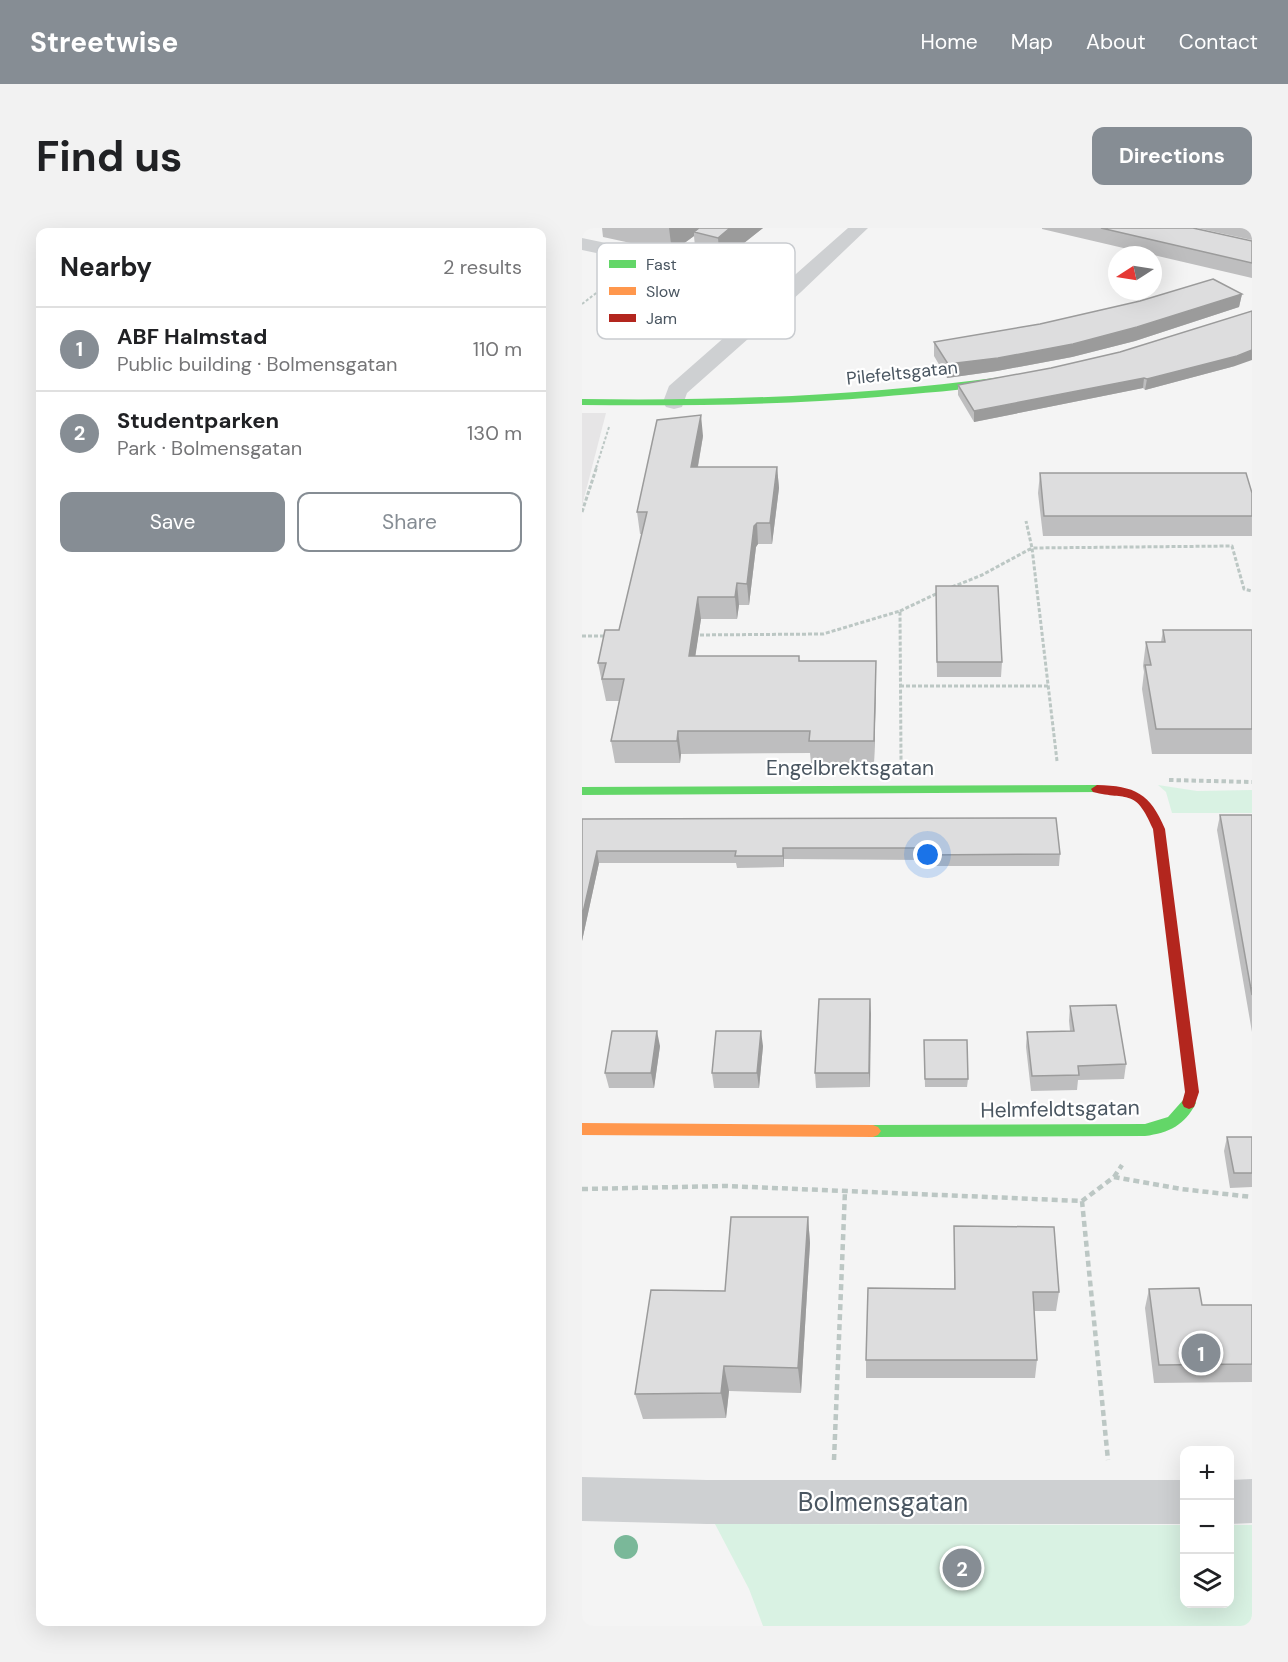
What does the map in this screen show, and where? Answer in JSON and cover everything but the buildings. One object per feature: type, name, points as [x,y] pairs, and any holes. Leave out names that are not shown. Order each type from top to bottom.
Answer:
[{"type":"street","points":[[582,238],[596,228]]},
{"type":"street","points":[[795,287],[859,228]]},
{"type":"street","points":[[582,244],[597,247]]},
{"type":"street","points":[[674,402],[677,391],[736,339]]},
{"type":"street","name":"Pilefeltsgatan","points":[[582,402],[762,402],[940,389],[1010,378]]},
{"type":"street","name":"Engelbrektsgatan","points":[[582,791],[901,788],[1119,789]]},
{"type":"street","name":"Helmfeldtsgatan","points":[[582,1129],[1125,1132],[1162,1127],[1180,1120],[1189,1109],[1192,1092],[1159,829],[1151,807],[1143,797],[1119,789]]},
{"type":"street","name":"Bolmensgatan","points":[[582,1499],[1180,1502]]},
{"type":"street","points":[[1234,1502],[1252,1501]]},
{"type":"path","points":[[582,304],[597,292]]},
{"type":"path","points":[[582,512],[617,403]]},
{"type":"path","points":[[1026,521],[1032,548],[1061,788]]},
{"type":"path","points":[[685,635],[823,634],[900,611],[924,598],[982,575],[1032,548],[1232,546],[1244,589],[1252,591]]},
{"type":"path","points":[[900,611],[901,788]]},
{"type":"path","points":[[582,636],[616,636]]},
{"type":"path","points":[[900,686],[1048,686]]},
{"type":"path","points":[[582,1189],[727,1186],[1082,1201],[1114,1177],[1181,1189],[1252,1197]]},
{"type":"path","points":[[832,1502],[845,1191]]},
{"type":"path","points":[[1082,1201],[1109,1466]]},
{"type":"shaded area","points":[[582,413],[606,413],[582,506]]},
{"type":"green space","points":[[1158,785],[1197,791],[1252,790],[1252,813],[1172,813],[1166,792]]},
{"type":"green space","points":[[715,1524],[1180,1525],[1180,1608],[1234,1608],[1234,1525],[1252,1525],[1252,1626],[763,1626],[749,1589]]},
{"type":"traffic: fast","points":[[582,402],[792,400],[897,393],[1002,380]]},
{"type":"traffic: fast","points":[[582,791],[1097,789]]},
{"type":"traffic: fast","points":[[873,1131],[1137,1131],[1153,1129],[1174,1121],[1189,1103]]},
{"type":"traffic: slow","points":[[582,1129],[873,1131]]},
{"type":"traffic: jam","points":[[1097,789],[1120,790],[1137,796],[1149,808],[1159,829],[1192,1092],[1189,1103]]},
{"type":"place","name":"ABF Halmstad","points":[[1201,1353]]},
{"type":"place","name":"Studentparken","points":[[962,1568]]}]
